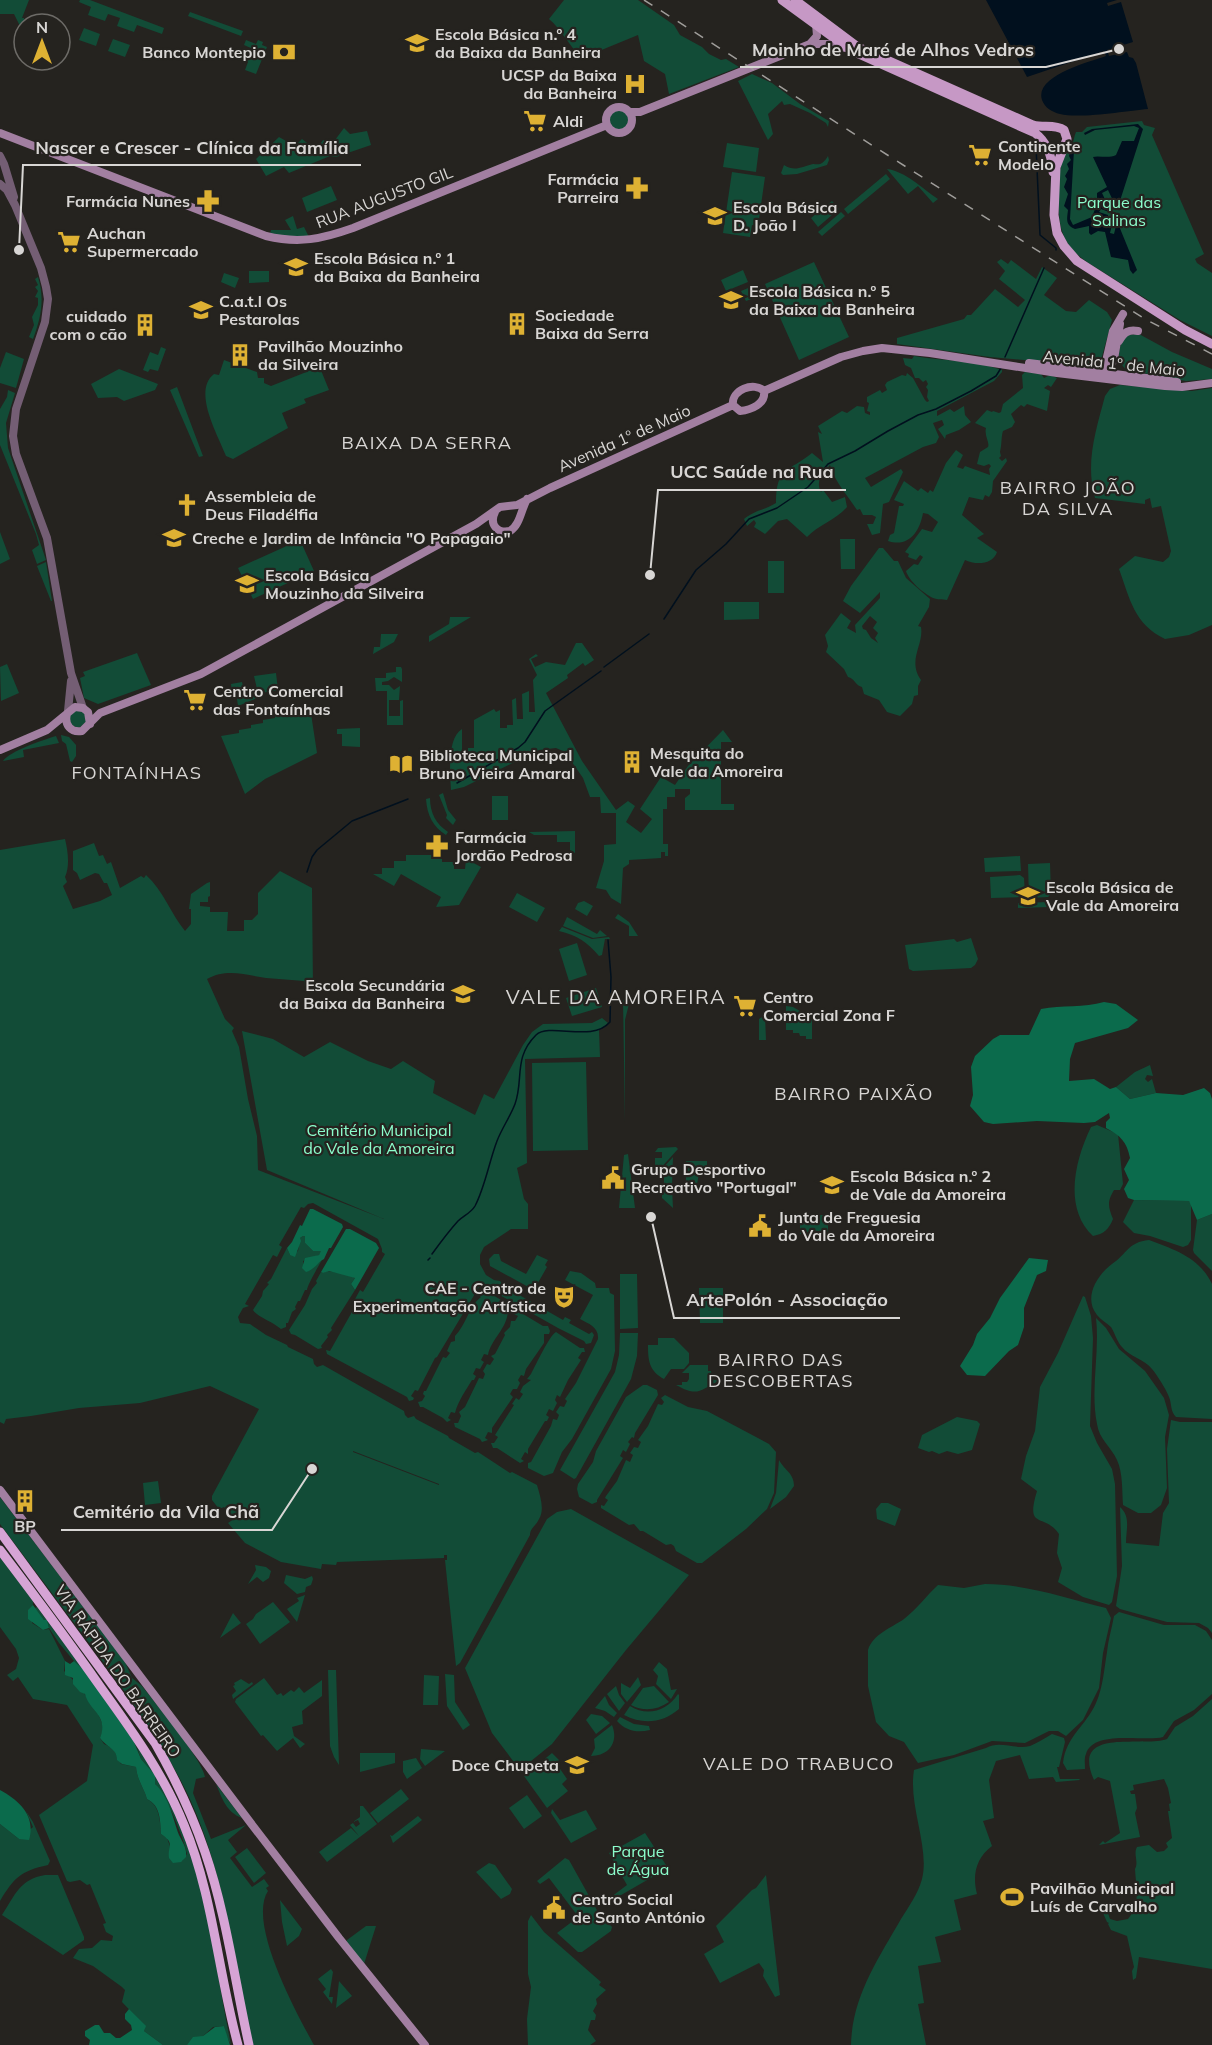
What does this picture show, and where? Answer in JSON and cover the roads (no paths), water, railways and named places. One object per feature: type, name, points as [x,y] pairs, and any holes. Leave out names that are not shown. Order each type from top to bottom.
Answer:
[{"type":"highway","name":"VIA RÁPIDA DO BARREIRO","points":[[0,1532],[155,1743],[174,1778],[202,1843],[217,1892],[249,2045]]},
{"type":"highway","name":"VIA RÁPIDA DO BARREIRO","points":[[0,1550],[128,1725],[167,1789],[184,1825],[206,1891],[238,2045]]},
{"type":"main road","points":[[782,0],[852,51]]},
{"type":"main road","points":[[795,0],[858,47],[1033,125],[1061,128],[1066,133],[1067,139],[1054,180]]},
{"type":"main road","points":[[810,44],[817,36],[816,24]]},
{"type":"main road","points":[[631,116],[810,44],[830,44],[852,51],[1040,137],[1050,155],[1054,180],[1054,215],[1057,233],[1064,246],[1077,261],[1185,330],[1212,344]]},
{"type":"main road","points":[[613,108],[624,108],[631,116],[630,126],[625,131],[612,131],[607,125],[606,117],[613,108]]},
{"type":"main road","name":"RUA AUGUSTO GIL","points":[[0,134],[266,236],[285,240],[311,240],[353,228],[607,125]]},
{"type":"main road","points":[[1045,146],[1043,135],[1051,127]]},
{"type":"main road","points":[[1045,146],[1055,151],[1064,147]]},
{"type":"main road","points":[[1106,375],[1113,352],[1122,316],[1115,326],[1113,352],[1122,369],[1141,376]]},
{"type":"main road","points":[[1185,330],[1212,338]]},
{"type":"main road","points":[[1088,370],[1113,352],[1126,332],[1138,331]]},
{"type":"main road","name":"Avenida 1º de Maio","points":[[764,391],[841,357],[882,348],[989,361],[1051,372],[1141,376],[1201,385]]},
{"type":"main road","name":"Avenida 1º de Maio","points":[[989,361],[1088,370],[1165,386],[1212,383]]},
{"type":"main road","name":"Avenida 1º de Maio","points":[[754,386],[764,391],[765,397],[762,402],[750,409],[740,411],[733,405],[734,395],[744,389],[754,386]]},
{"type":"main road","name":"Avenida 1º de Maio","points":[[89,724],[94,717],[110,708],[201,674],[477,524],[500,507],[517,505],[733,405]]},
{"type":"main road","points":[[477,524],[494,526],[501,532],[510,531],[517,525],[527,499]]},
{"type":"main road","points":[[506,506],[515,510],[519,519]]},
{"type":"main road","points":[[494,526],[492,517],[495,511]]},
{"type":"main road","points":[[0,750],[57,723],[75,707],[84,709],[90,716],[89,724],[82,731],[57,730],[35,735]]},
{"type":"main road","name":"Avenida 1º de Maio","points":[[84,709],[110,708]]},
{"type":"main road","points":[[68,712],[65,720],[70,729]]},
{"type":"main road","points":[[0,1490],[339,1938],[425,2045]]},
{"type":"street","points":[[0,178],[4,173],[2,161]]},
{"type":"street","points":[[2,161],[15,205]]},
{"type":"street","points":[[0,184],[7,190],[15,205],[41,268],[46,287],[47,312],[43,331],[15,414],[13,436],[16,454],[49,544],[71,674],[84,709]]},
{"type":"street","points":[[68,712],[71,674]]},
{"type":"water","points":[[986,0],[1117,0],[1107,3],[1108,6],[1121,2],[1133,42],[1107,50],[1109,56],[1127,52],[1129,57],[1133,58],[1148,109],[1079,116],[1060,114],[1049,109],[1042,100],[1042,91],[1046,84],[1065,71],[1106,56],[1104,51],[1027,77]]},
{"type":"water","points":[[1138,124],[1143,129],[1118,207],[1108,190],[1102,193],[1110,210],[1109,212],[1101,209],[1099,212],[1108,215],[1108,219],[1100,222],[1101,226],[1109,222],[1112,225],[1110,233],[1114,234],[1116,226],[1119,226],[1137,270],[1133,274],[1128,260],[1111,257],[1105,232],[1098,231],[1091,235],[1089,226],[1075,229],[1070,226],[1067,221],[1068,210],[1064,206],[1068,194],[1064,187],[1067,179],[1065,176],[1069,169],[1067,164],[1071,160],[1069,156],[1071,149],[1074,150],[1070,219],[1073,225],[1092,217],[1097,204],[1097,193],[1107,187],[1093,157],[1116,155],[1122,141],[1134,141],[1139,128],[1134,126],[1095,130],[1085,135],[1084,133],[1092,129]]},
{"type":"waterway","points":[[1036,146],[1040,235],[1056,250]]},
{"type":"waterway","points":[[1005,357],[1044,268]]},
{"type":"waterway","points":[[664,619],[696,570],[726,544],[749,519],[777,508],[808,487],[828,464],[918,415],[936,409],[971,391],[996,376],[1001,368]]},
{"type":"waterway","points":[[604,667],[649,634]]},
{"type":"waterway","points":[[457,783],[518,748],[525,742],[545,711],[601,671]]},
{"type":"waterway","points":[[307,872],[317,850],[352,821],[408,799]]},
{"type":"waterway","points":[[432,1254],[458,1221],[469,1213],[478,1199],[497,1141],[518,1095],[522,1060],[529,1044],[536,1035],[542,1032],[551,1030],[593,1031],[610,1022],[611,977],[608,940]]},
{"type":"railway","points":[[644,0],[1145,319],[1212,354]]},
{"type":"place","name":"Escola Básica n.º 4 da Baixa da Banheira","points":[[417,43]]},
{"type":"place","name":"Moinho de Maré de Alhos Vedros","points":[[1119,49]]},
{"type":"place","name":"Banco Montepio","points":[[284,52]]},
{"type":"place","name":"UCSP da Baixa da Banheira","points":[[635,84]]},
{"type":"place","name":"Aldi","points":[[535,121]]},
{"type":"place","name":"Continente Modelo","points":[[980,155]]},
{"type":"place","name":"Farmácia Parreira","points":[[637,188]]},
{"type":"place","name":"Farmácia Nunes","points":[[208,201]]},
{"type":"place","name":"Escola Básica D. João I","points":[[715,216]]},
{"type":"place","name":"Auchan Supermercado","points":[[69,242]]},
{"type":"place","name":"Nascer e Crescer - Clínica da Família","points":[[19,250]]},
{"type":"place","name":"Escola Básica n.º 1 da Baixa da Banheira","points":[[296,267]]},
{"type":"place","name":"Escola Básica n.º 5 da Baixa da Banheira","points":[[731,300]]},
{"type":"place","name":"C.a.t.l Os Pestarolas","points":[[201,310]]},
{"type":"place","name":"Sociedade Baixa da Serra","points":[[517,324]]},
{"type":"place","name":"cuidado com o cão","points":[[145,325]]},
{"type":"place","name":"Pavilhão Mouzinho da Silveira","points":[[240,355]]},
{"type":"place","name":"Assembleia de Deus Filadélfia","points":[[187,505]]},
{"type":"place","name":"Creche e Jardim de Infância \"O Papagaio\"","points":[[174,538]]},
{"type":"place","name":"UCC Saúde na Rua","points":[[650,575]]},
{"type":"place","name":"Escola Básica Mouzinho da Silveira","points":[[247,584]]},
{"type":"place","name":"Centro Comercial das Fontaínhas","points":[[195,700]]},
{"type":"place","name":"Mesquita do Vale da Amoreira","points":[[632,762]]},
{"type":"place","name":"Biblioteca Municipal Bruno Vieira Amaral","points":[[401,764]]},
{"type":"place","name":"Farmácia Jordão Pedrosa","points":[[437,846]]},
{"type":"place","name":"Escola Básica de Vale da Amoreira","points":[[1028,896]]},
{"type":"place","name":"Escola Secundária da Baixa da Banheira","points":[[463,994]]},
{"type":"place","name":"Centro Comercial Zona F","points":[[745,1006]]},
{"type":"place","name":"Grupo Desportivo Recreativo \"Portugal\"","points":[[613,1178]]},
{"type":"place","name":"Escola Básica n.º 2 de Vale da Amoreira","points":[[832,1185]]},
{"type":"place","name":"ArtePolón - Associação","points":[[651,1217]]},
{"type":"place","name":"Junta de Freguesia do Vale da Amoreira","points":[[760,1226]]},
{"type":"place","name":"CAE - Centro de Experimentação Artística","points":[[564,1297]]},
{"type":"place","name":"Cemitério da Vila Chã","points":[[312,1469]]},
{"type":"place","name":"BP","points":[[25,1501]]},
{"type":"place","name":"Doce Chupeta","points":[[577,1765]]},
{"type":"place","name":"Pavilhão Municipal Luís de Carvalho","points":[[1012,1897]]},
{"type":"place","name":"Centro Social de Santo António","points":[[554,1908]]},
{"type":"district","name":"BAIXA DA SERRA","points":[[427,443]]},
{"type":"district","name":"BAIRRO JOÃO DA SILVA","points":[[1068,498]]},
{"type":"district","name":"FONTAÍNHAS","points":[[137,773]]},
{"type":"district","name":"VALE DA AMOREIRA","points":[[616,997]]},
{"type":"district","name":"BAIRRO PAIXÃO","points":[[854,1094]]},
{"type":"district","name":"BAIRRO DAS DESCOBERTAS","points":[[781,1370]]},
{"type":"district","name":"VALE DO TRABUCO","points":[[799,1764]]},
{"type":"park label","name":"Parque das Salinas","points":[[1119,211]]},
{"type":"park label","name":"Cemitério Municipal do Vale da Amoreira","points":[[379,1139]]},
{"type":"park label","name":"Parque de Água","points":[[638,1860]]}]
